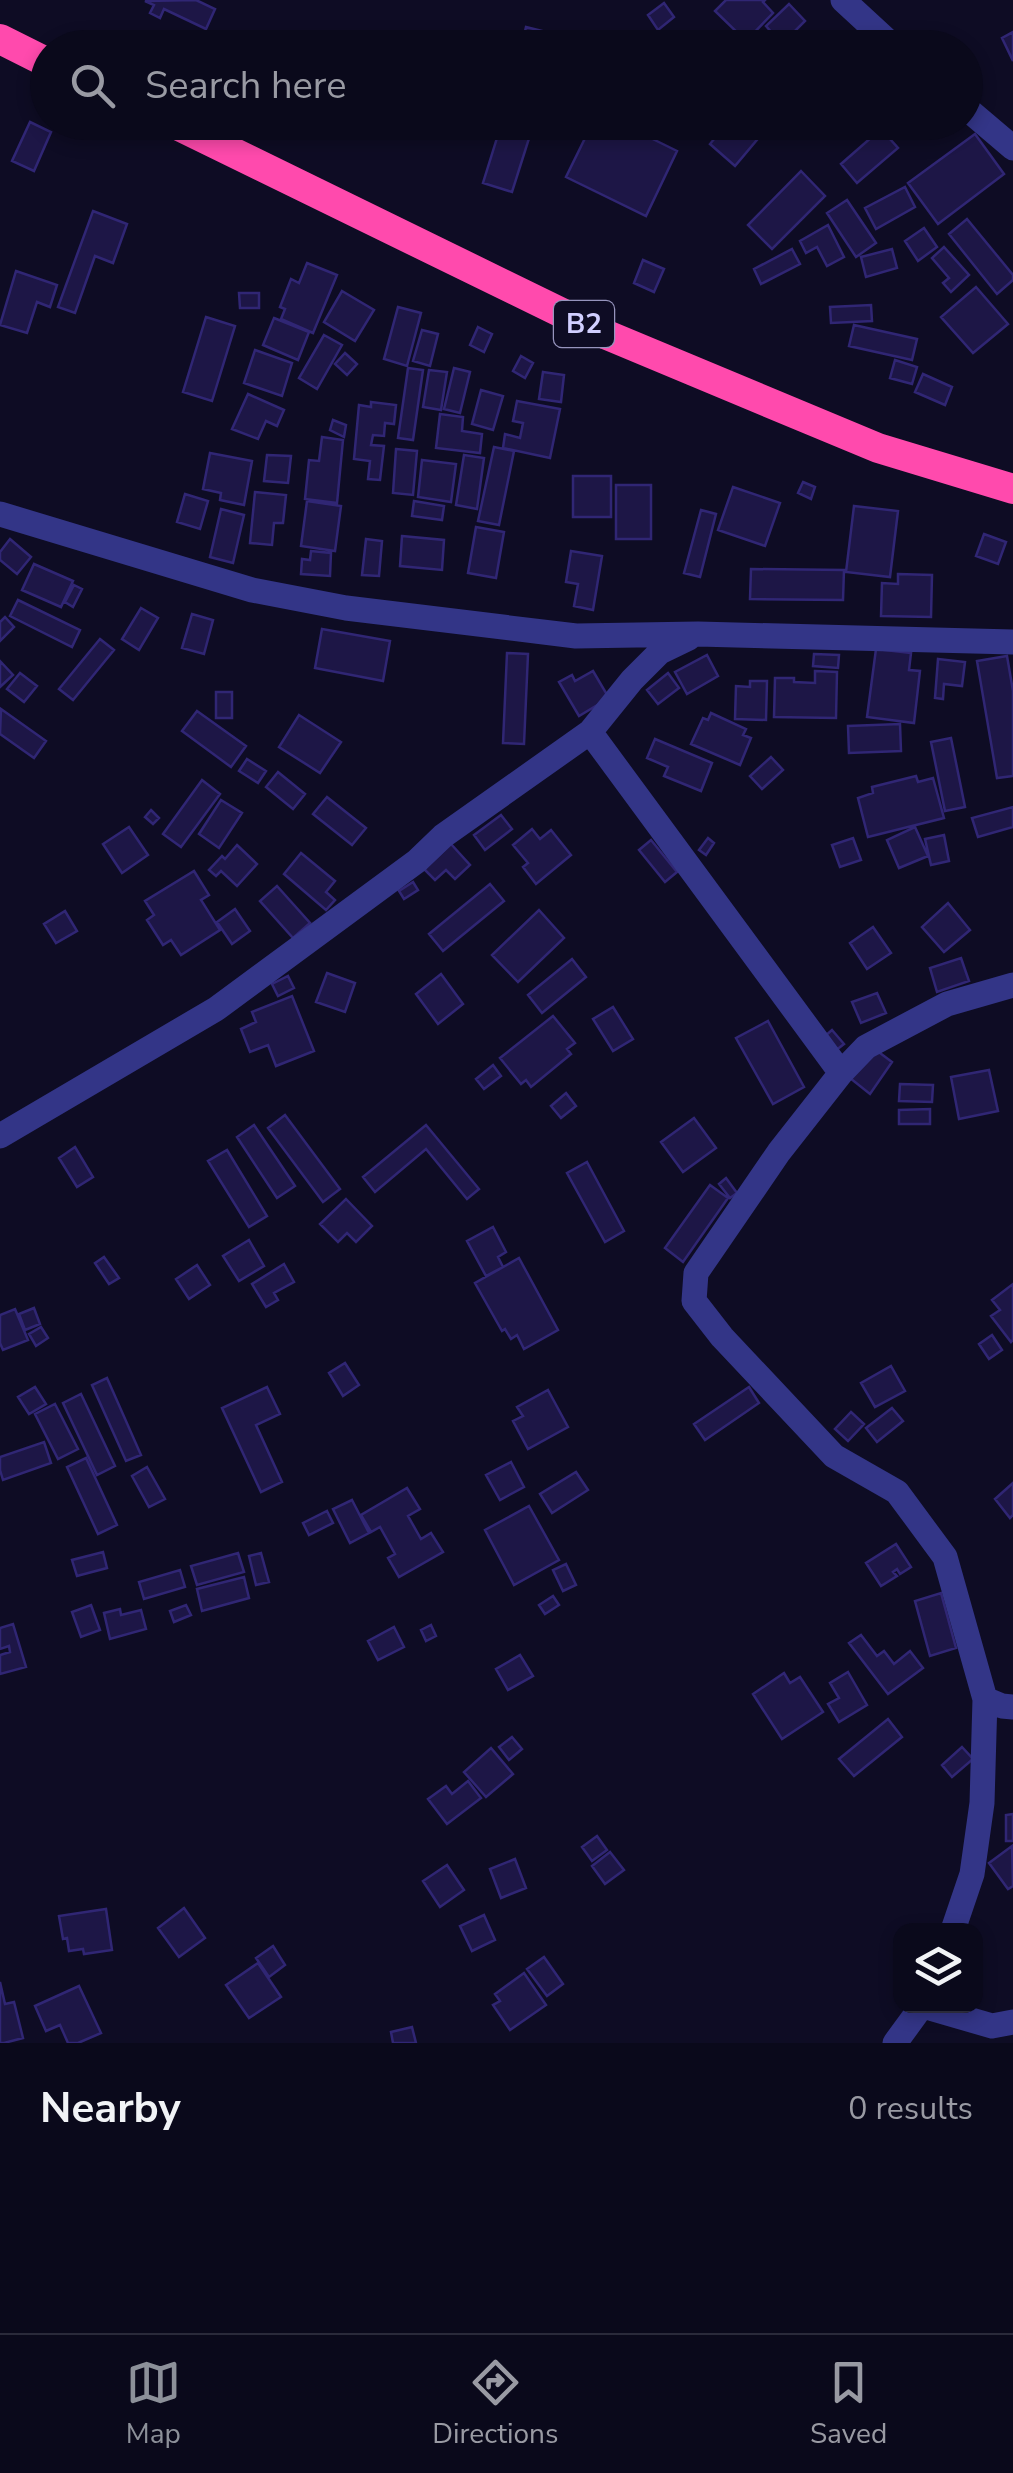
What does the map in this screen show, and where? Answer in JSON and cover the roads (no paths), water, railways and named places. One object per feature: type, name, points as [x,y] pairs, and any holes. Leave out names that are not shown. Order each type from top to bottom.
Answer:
[{"type":"highway","points":[[0,40],[30,54]]},
{"type":"highway","name":"B2","points":[[208,140],[607,335],[878,448],[1013,489]]},
{"type":"street","points":[[843,0],[876,30]]},
{"type":"street","points":[[983,122],[1013,148]]},
{"type":"street","points":[[0,514],[252,590],[346,608],[576,636],[698,634],[1013,642]]},
{"type":"street","points":[[0,1136],[216,1010],[417,861],[443,836],[590,732],[660,652],[698,634]]},
{"type":"street","points":[[590,732],[841,1073]]},
{"type":"street","points":[[955,1923],[972,1874],[982,1803],[985,1699],[945,1558],[897,1492],[834,1456],[722,1337],[694,1300],[696,1273],[779,1152],[866,1047],[947,1004],[1013,985]]},
{"type":"street","points":[[985,1699],[1013,1707]]},
{"type":"street","points":[[895,2043],[918,2013]]},
{"type":"street","points":[[947,2013],[992,2026],[1013,2022]]}]
